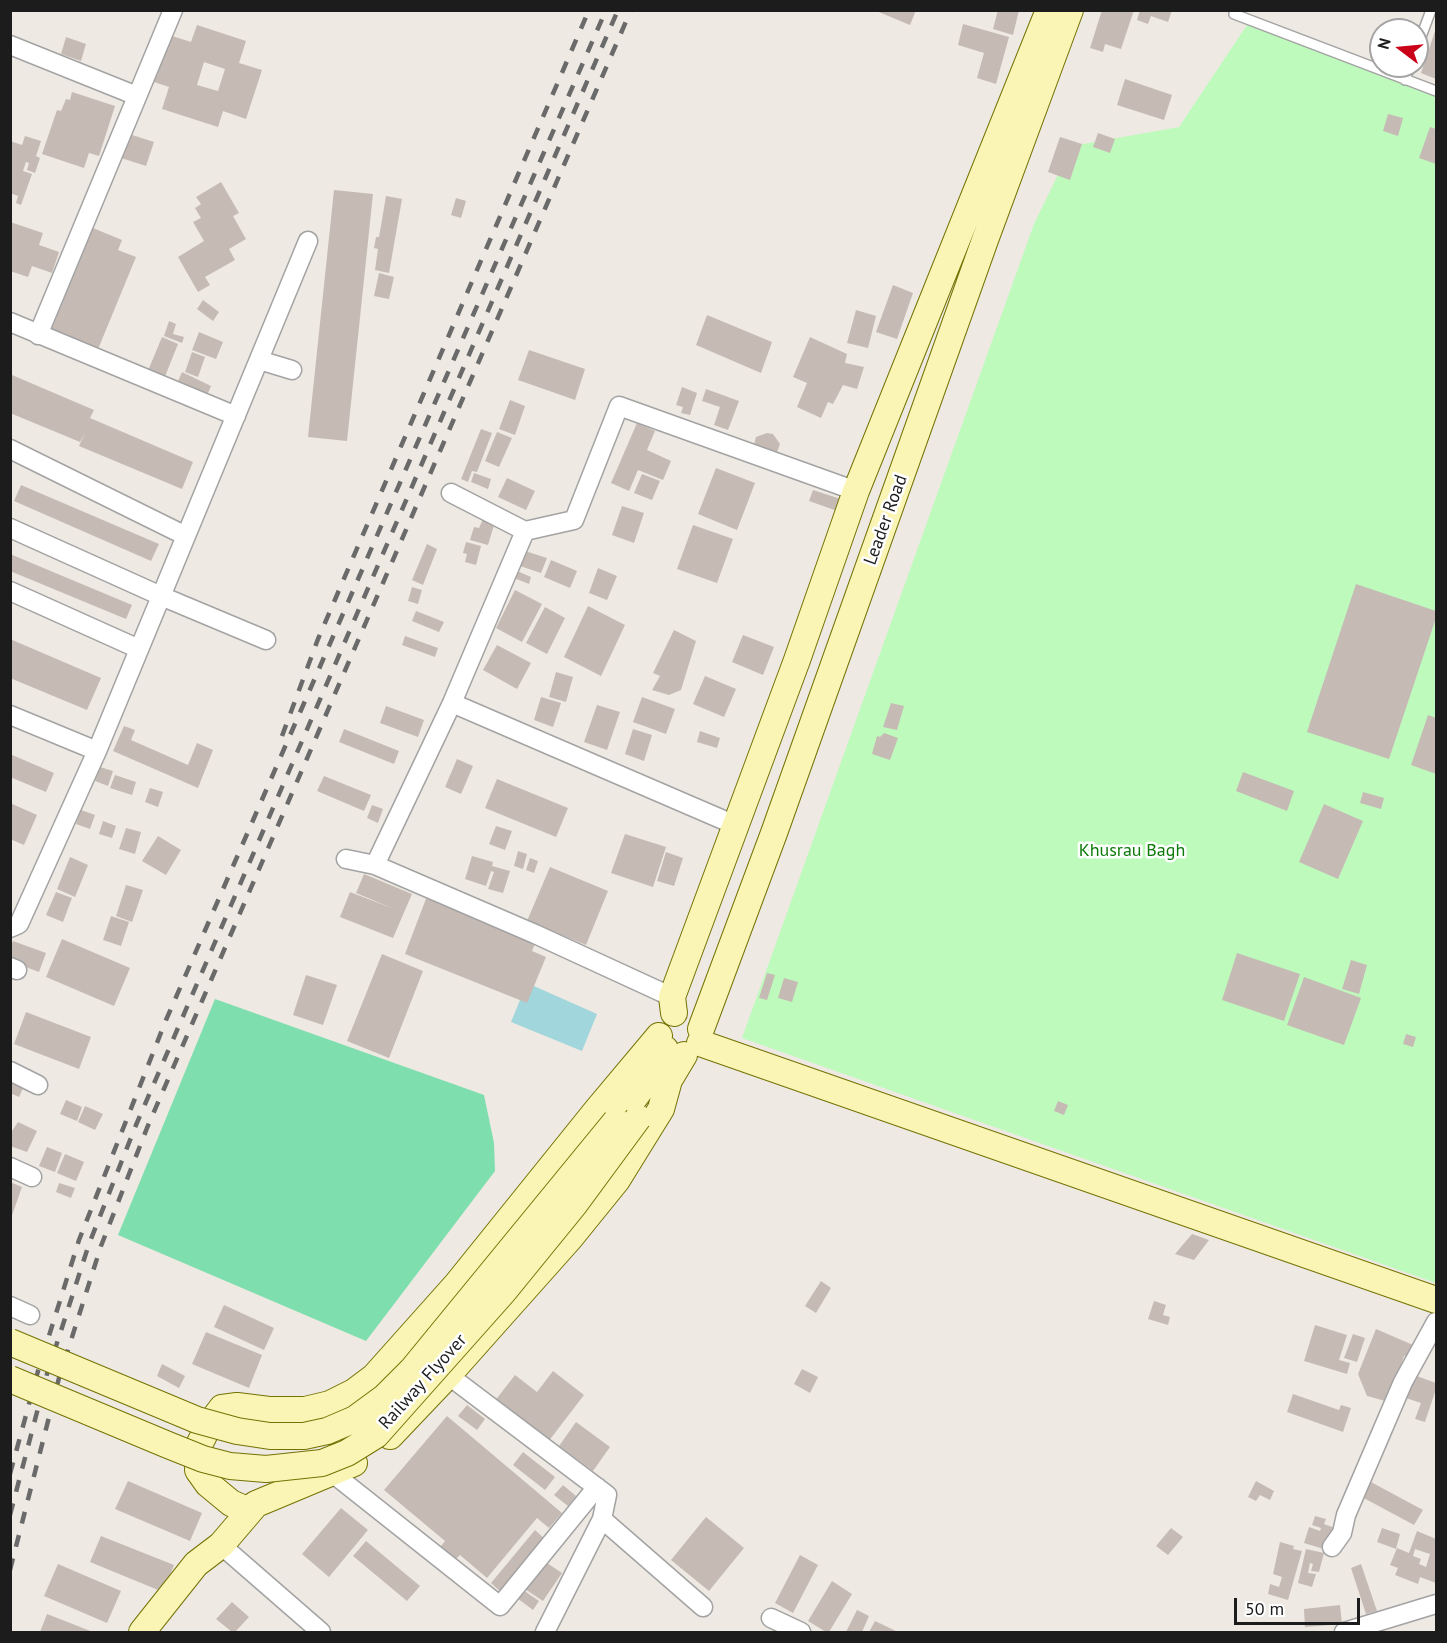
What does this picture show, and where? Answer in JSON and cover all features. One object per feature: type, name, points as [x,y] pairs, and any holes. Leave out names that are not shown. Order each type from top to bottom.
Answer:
[{"type":"main road","name":"Leader Road","points":[[1049,10],[856,491],[798,660],[735,825],[673,1005],[663,1022],[682,1042],[774,833],[985,240],[1070,10]]},
{"type":"main road","points":[[682,1042],[661,1109],[617,1180],[570,1238],[393,1434],[354,1462],[247,1510],[231,1503],[208,1484],[198,1470],[199,1445],[209,1425],[222,1408],[237,1406],[269,1410],[305,1410],[330,1404],[354,1392],[374,1377],[457,1284],[597,1110],[682,1042]]},
{"type":"main road","points":[[682,1042],[1437,1300]]},
{"type":"main road","name":"Railway Flyover","points":[[10,1379],[203,1459],[230,1466],[266,1469],[322,1463],[347,1453],[376,1435],[504,1292],[574,1206],[632,1113],[656,1069],[682,1042]]},
{"type":"main road","name":"Railway Flyover","points":[[10,1342],[197,1420],[237,1431],[270,1436],[304,1436],[327,1431],[355,1419],[385,1396],[412,1370],[632,1113],[669,1080]]},
{"type":"main road","points":[[142,1632],[196,1564],[220,1545],[256,1504]]},
{"type":"street","points":[[38,335],[172,10]]},
{"type":"street","points":[[10,45],[136,96]]},
{"type":"street","points":[[10,928],[19,924],[97,751],[308,241]]},
{"type":"street","points":[[10,322],[236,416]]},
{"type":"street","points":[[259,360],[292,370]]},
{"type":"street","points":[[451,493],[525,531],[574,520],[619,406],[856,491]]},
{"type":"street","points":[[10,449],[186,536]]},
{"type":"street","points":[[10,528],[266,640]]},
{"type":"street","points":[[375,865],[452,703],[525,531]]},
{"type":"street","points":[[10,591],[139,649]]},
{"type":"street","points":[[452,703],[735,825]]},
{"type":"street","points":[[10,715],[97,751]]},
{"type":"street","points":[[346,859],[375,865],[535,934],[673,1005]]},
{"type":"street","points":[[10,1071],[38,1085]]},
{"type":"street","points":[[10,1167],[32,1177]]},
{"type":"street","points":[[10,1306],[30,1315]]},
{"type":"street","points":[[1332,1547],[1342,1533],[1346,1515],[1402,1382],[1437,1322]]},
{"type":"street","points":[[448,1375],[607,1495],[602,1519],[545,1632]]},
{"type":"street","points":[[331,1472],[500,1606],[597,1487]]},
{"type":"street","points":[[602,1519],[704,1607]]},
{"type":"street","points":[[220,1545],[321,1632]]},
{"type":"street","points":[[1344,1632],[1368,1629],[1437,1604]]},
{"type":"street","points":[[771,1618],[801,1632]]},
{"type":"lane","points":[[1235,10],[1234,14],[1437,91]]},
{"type":"green space","name":"Khusrau Bagh","points":[[1247,25],[1369,70],[1369,78],[1390,78],[1436,95],[1436,1283],[742,1038],[1034,224],[1072,146],[1179,127]]},
{"type":"green space","points":[[215,999],[484,1095],[494,1143],[495,1171],[366,1341],[118,1235]]},
{"type":"water","points":[[527,983],[597,1014],[582,1051],[511,1022]]},
{"type":"building","points":[[874,10],[916,10],[910,25]]},
{"type":"building","points":[[998,10],[1019,10],[1013,35],[993,29]]},
{"type":"building","points":[[1102,10],[1134,10],[1121,49],[1105,44],[1103,52],[1090,48]]},
{"type":"building","points":[[1140,10],[1172,10],[1168,22],[1151,16],[1148,24],[1137,20]]},
{"type":"building","points":[[963,24],[1009,37],[996,84],[977,78],[984,53],[958,45]]},
{"type":"building","points":[[197,25],[246,41],[239,63],[262,70],[246,119],[223,111],[218,127],[162,109],[169,87],[154,82],[169,35],[191,42]],"holes":[[[204,62],[225,69],[218,91],[197,85]]]},
{"type":"building","points":[[1436,28],[1436,79],[1429,76],[1429,49]]},
{"type":"building","points":[[66,37],[86,44],[81,61],[61,54]]},
{"type":"building","points":[[1125,79],[1172,95],[1164,120],[1117,105]]},
{"type":"building","points":[[72,92],[115,106],[99,156],[89,153],[84,168],[42,154],[57,110],[61,111],[66,99],[70,100]]},
{"type":"building","points":[[1388,114],[1403,118],[1398,136],[1383,131]]},
{"type":"building","points":[[1430,127],[1436,129],[1436,164],[1419,158]]},
{"type":"building","points":[[126,133],[154,142],[146,166],[118,157]]},
{"type":"building","points":[[1098,133],[1115,139],[1110,153],[1093,147]]},
{"type":"building","points":[[25,136],[41,141],[36,156],[40,158],[35,173],[27,170],[29,163],[26,162],[23,171],[32,174],[21,205],[16,203],[18,196],[10,193],[10,141],[22,145]]},
{"type":"building","points":[[1060,137],[1082,144],[1070,180],[1048,172]]},
{"type":"building","points":[[221,182],[239,213],[233,216],[246,239],[229,249],[235,260],[205,277],[210,285],[198,292],[178,257],[204,241],[193,222],[201,218],[195,208],[201,204],[196,197]]},
{"type":"building","points":[[334,190],[373,194],[347,441],[308,437]]},
{"type":"building","points":[[386,196],[402,199],[389,273],[375,270],[378,249],[374,248],[376,237],[379,237]]},
{"type":"building","points":[[456,198],[466,201],[461,218],[451,215]]},
{"type":"building","points":[[10,222],[43,233],[39,245],[59,252],[52,273],[32,266],[28,277],[10,271]]},
{"type":"building","points":[[93,228],[122,240],[118,250],[136,257],[94,359],[47,340]]},
{"type":"building","points":[[379,273],[394,277],[389,299],[374,296]]},
{"type":"building","points":[[893,285],[913,293],[897,339],[876,332]]},
{"type":"building","points":[[203,300],[219,312],[213,321],[197,309]]},
{"type":"building","points":[[856,310],[876,316],[868,348],[847,343]]},
{"type":"building","points":[[707,315],[772,342],[761,373],[696,345]]},
{"type":"building","points":[[169,321],[176,324],[173,334],[184,337],[182,343],[164,336]]},
{"type":"building","points":[[199,332],[223,342],[216,359],[192,350]]},
{"type":"building","points":[[162,337],[178,344],[164,379],[147,373]]},
{"type":"building","points":[[810,337],[847,354],[845,363],[864,367],[857,389],[843,385],[833,404],[828,402],[821,418],[797,407],[807,383],[793,377]]},
{"type":"building","points":[[529,350],[585,369],[575,400],[518,380]]},
{"type":"building","points":[[192,352],[205,357],[198,377],[185,372]]},
{"type":"building","points":[[182,372],[211,386],[205,400],[176,386]]},
{"type":"building","points":[[12,375],[94,410],[90,418],[193,462],[182,489],[79,446],[85,433],[80,442],[10,413]]},
{"type":"building","points":[[682,387],[697,393],[690,415],[681,413],[683,407],[676,405]]},
{"type":"building","points":[[706,389],[739,401],[728,430],[714,425],[720,407],[702,401]]},
{"type":"building","points":[[510,400],[525,406],[515,435],[499,429]]},
{"type":"building","points":[[637,423],[655,431],[647,450],[671,461],[663,480],[638,470],[629,491],[611,483]]},
{"type":"building","points":[[481,429],[492,433],[477,472],[472,471],[468,482],[461,479]]},
{"type":"building","points":[[497,432],[512,438],[499,467],[485,461]]},
{"type":"building","points":[[767,433],[773,434],[780,444],[776,455],[753,449],[756,437]]},
{"type":"building","points":[[716,468],[755,483],[737,530],[698,514]]},
{"type":"building","points":[[474,473],[491,479],[488,489],[471,482]]},
{"type":"building","points":[[642,474],[660,481],[652,500],[634,493]]},
{"type":"building","points":[[507,478],[535,491],[526,510],[498,497]]},
{"type":"building","points":[[21,485],[159,544],[151,561],[14,501]]},
{"type":"building","points":[[813,490],[847,501],[843,513],[809,501]]},
{"type":"building","points":[[622,506],[644,513],[634,543],[612,535]]},
{"type":"building","points":[[483,519],[495,522],[488,545],[470,540],[474,527],[479,528]]},
{"type":"building","points":[[693,525],[733,539],[717,583],[677,569]]},
{"type":"building","points":[[466,542],[481,546],[476,565],[465,562],[467,554],[463,553]]},
{"type":"building","points":[[427,544],[437,549],[423,585],[412,580]]},
{"type":"building","points":[[525,551],[547,558],[541,573],[520,566]]},
{"type":"building","points":[[10,554],[132,605],[126,619],[10,571]]},
{"type":"building","points":[[551,560],[577,571],[570,588],[544,577]]},
{"type":"building","points":[[598,568],[617,576],[607,600],[589,593]]},
{"type":"building","points":[[517,571],[531,577],[529,584],[514,578]]},
{"type":"building","points":[[1356,584],[1436,611],[1436,618],[1389,759],[1307,732]]},
{"type":"building","points":[[412,587],[422,590],[418,604],[408,601]]},
{"type":"building","points":[[515,590],[542,604],[522,642],[496,628]]},
{"type":"building","points":[[588,606],[625,625],[601,676],[564,657]]},
{"type":"building","points":[[545,607],[565,618],[547,654],[526,643]]},
{"type":"building","points":[[416,611],[444,622],[439,632],[412,621]]},
{"type":"building","points":[[674,630],[696,641],[681,690],[669,695],[652,690],[660,676],[653,673]]},
{"type":"building","points":[[743,635],[774,647],[763,675],[732,662]]},
{"type":"building","points":[[405,636],[438,648],[435,657],[402,645]]},
{"type":"building","points":[[10,639],[101,678],[87,710],[10,678]]},
{"type":"building","points":[[497,645],[531,663],[517,689],[483,670]]},
{"type":"building","points":[[556,672],[573,677],[566,702],[549,697]]},
{"type":"building","points":[[705,676],[736,689],[724,717],[693,704]]},
{"type":"building","points":[[541,697],[561,703],[553,727],[534,720]]},
{"type":"building","points":[[642,697],[675,709],[666,734],[633,722]]},
{"type":"building","points":[[891,703],[904,706],[897,730],[883,727]]},
{"type":"building","points":[[597,705],[620,712],[607,750],[584,742]]},
{"type":"building","points":[[386,706],[424,720],[418,737],[380,723]]},
{"type":"building","points":[[1428,715],[1436,718],[1436,774],[1411,765]]},
{"type":"building","points":[[124,726],[135,730],[131,740],[188,765],[197,743],[213,750],[198,788],[113,751]]},
{"type":"building","points":[[344,729],[399,751],[394,764],[339,742]]},
{"type":"building","points":[[633,729],[652,735],[644,761],[625,754]]},
{"type":"building","points":[[700,731],[720,738],[717,748],[697,742]]},
{"type":"building","points":[[884,733],[898,738],[890,760],[872,754],[877,736],[880,737]]},
{"type":"building","points":[[10,754],[54,773],[46,792],[10,777]]},
{"type":"building","points":[[457,759],[473,766],[461,794],[445,787]]},
{"type":"building","points":[[100,767],[113,771],[108,786],[95,781]]},
{"type":"building","points":[[1243,772],[1294,791],[1287,811],[1236,791]]},
{"type":"building","points":[[115,775],[136,782],[132,795],[110,788]]},
{"type":"building","points":[[324,776],[371,795],[364,811],[317,791]]},
{"type":"building","points":[[497,779],[568,808],[556,837],[485,808]]},
{"type":"building","points":[[150,788],[163,792],[158,807],[145,802]]},
{"type":"building","points":[[1363,792],[1384,798],[1381,809],[1360,803]]},
{"type":"building","points":[[10,803],[37,815],[24,845],[10,839]]},
{"type":"building","points":[[1324,804],[1363,821],[1338,879],[1299,862]]},
{"type":"building","points":[[372,805],[383,809],[378,823],[367,818]]},
{"type":"building","points":[[81,810],[95,815],[90,829],[76,824]]},
{"type":"building","points":[[103,821],[116,826],[112,838],[99,834]]},
{"type":"building","points":[[496,826],[512,831],[505,850],[489,844]]},
{"type":"building","points":[[126,828],[141,832],[135,854],[119,849]]},
{"type":"building","points":[[625,834],[666,847],[653,887],[611,873]]},
{"type":"building","points":[[158,836],[181,850],[166,875],[142,861]]},
{"type":"building","points":[[518,851],[527,854],[523,869],[514,866]]},
{"type":"building","points":[[666,852],[683,858],[674,886],[657,881]]},
{"type":"building","points":[[472,856],[493,862],[492,866],[510,871],[503,893],[488,889],[494,872],[491,871],[486,886],[465,879]]},
{"type":"building","points":[[70,857],[88,865],[75,897],[57,889]]},
{"type":"building","points":[[530,858],[538,861],[534,873],[526,870]]},
{"type":"building","points":[[550,867],[608,891],[586,945],[527,921]]},
{"type":"building","points":[[364,874],[412,894],[393,938],[340,917],[350,892],[394,909],[356,893]]},
{"type":"building","points":[[126,885],[143,890],[132,922],[116,916]]},
{"type":"building","points":[[56,892],[72,898],[63,922],[46,915]]},
{"type":"building","points":[[427,896],[536,941],[532,951],[546,957],[527,1003],[405,954]]},
{"type":"building","points":[[111,916],[129,922],[121,946],[103,940]]},
{"type":"building","points":[[62,939],[130,968],[114,1006],[46,977]]},
{"type":"building","points":[[13,941],[46,953],[39,972],[10,961]]},
{"type":"building","points":[[1237,953],[1300,974],[1284,1021],[1222,1000]]},
{"type":"building","points":[[382,954],[423,971],[389,1058],[347,1041]]},
{"type":"building","points":[[1351,960],[1367,965],[1359,994],[1342,989]]},
{"type":"building","points":[[767,973],[775,975],[767,1000],[759,998]]},
{"type":"building","points":[[306,975],[337,985],[323,1025],[293,1015]]},
{"type":"building","points":[[1304,977],[1361,998],[1344,1045],[1287,1025]]},
{"type":"building","points":[[784,978],[798,982],[792,1002],[778,998]]},
{"type":"building","points":[[26,1012],[91,1037],[79,1069],[14,1044]]},
{"type":"building","points":[[1406,1034],[1416,1037],[1413,1047],[1403,1044]]},
{"type":"building","points":[[10,1073],[27,1080],[19,1097],[10,1093]]},
{"type":"building","points":[[66,1100],[82,1107],[77,1121],[60,1114]]},
{"type":"building","points":[[1058,1101],[1068,1105],[1064,1115],[1054,1111]]},
{"type":"building","points":[[85,1106],[103,1114],[95,1130],[78,1122]]},
{"type":"building","points":[[18,1122],[37,1131],[27,1152],[10,1146],[10,1134]]},
{"type":"building","points":[[47,1147],[62,1153],[55,1172],[39,1166]]},
{"type":"building","points":[[65,1154],[84,1162],[76,1181],[57,1173]]},
{"type":"building","points":[[10,1182],[22,1187],[11,1218],[10,1218]]},
{"type":"building","points":[[59,1183],[75,1188],[71,1198],[56,1192]]},
{"type":"building","points":[[1192,1234],[1209,1240],[1194,1260],[1175,1254]]},
{"type":"building","points":[[821,1281],[831,1288],[816,1313],[805,1306]]},
{"type":"building","points":[[1154,1301],[1166,1305],[1163,1315],[1170,1317],[1168,1325],[1148,1319]]},
{"type":"building","points":[[224,1305],[274,1328],[264,1350],[214,1327]]},
{"type":"building","points":[[1315,1325],[1347,1335],[1339,1360],[1350,1363],[1347,1374],[1304,1361]]},
{"type":"building","points":[[1376,1329],[1413,1345],[1409,1358],[1404,1356],[1389,1402],[1367,1396],[1358,1374]]},
{"type":"building","points":[[206,1332],[262,1355],[249,1388],[192,1364]]},
{"type":"building","points":[[1353,1334],[1365,1338],[1357,1362],[1344,1358]]},
{"type":"building","points":[[162,1364],[185,1376],[179,1388],[157,1376]]},
{"type":"building","points":[[802,1369],[818,1377],[810,1393],[794,1384]]},
{"type":"building","points":[[553,1371],[584,1395],[548,1442],[494,1402],[515,1375],[537,1392]]},
{"type":"building","points":[[1414,1375],[1436,1383],[1425,1422],[1415,1419],[1421,1403],[1406,1398]]},
{"type":"building","points":[[1293,1394],[1339,1410],[1341,1405],[1351,1408],[1343,1432],[1287,1412]]},
{"type":"building","points":[[467,1405],[485,1419],[477,1430],[458,1416]]},
{"type":"building","points":[[447,1416],[562,1513],[549,1528],[537,1518],[487,1578],[460,1555],[453,1562],[438,1550],[445,1541],[384,1490]]},
{"type":"building","points":[[576,1422],[610,1447],[593,1471],[559,1446]]},
{"type":"building","points":[[523,1452],[555,1477],[545,1490],[513,1465]]},
{"type":"building","points":[[128,1481],[202,1513],[190,1541],[115,1509]]},
{"type":"building","points":[[1256,1481],[1274,1491],[1270,1500],[1260,1495],[1256,1501],[1248,1497]]},
{"type":"building","points":[[1369,1481],[1423,1510],[1414,1525],[1360,1496]]},
{"type":"building","points":[[563,1485],[576,1496],[568,1506],[554,1495]]},
{"type":"building","points":[[341,1508],[368,1530],[329,1577],[302,1554]]},
{"type":"building","points":[[1315,1516],[1326,1519],[1324,1524],[1335,1528],[1327,1550],[1304,1543],[1309,1527],[1320,1531],[1321,1528],[1312,1525]]},
{"type":"building","points":[[706,1517],[744,1548],[709,1591],[671,1560]]},
{"type":"building","points":[[1171,1528],[1183,1537],[1168,1555],[1156,1546]]},
{"type":"building","points":[[1382,1528],[1400,1534],[1396,1549],[1377,1542]]},
{"type":"building","points":[[535,1530],[547,1541],[503,1594],[491,1583]]},
{"type":"building","points":[[1417,1531],[1436,1539],[1436,1583],[1420,1577],[1418,1584],[1395,1575],[1398,1568],[1390,1565],[1397,1548],[1409,1553]],"holes":[[[1415,1549],[1430,1554],[1426,1567],[1419,1564],[1421,1559],[1413,1556]]]},
{"type":"building","points":[[101,1536],[174,1565],[163,1592],[90,1562]]},
{"type":"building","points":[[366,1541],[420,1586],[407,1601],[353,1556]]},
{"type":"building","points":[[1280,1542],[1302,1551],[1288,1600],[1268,1594],[1270,1584],[1279,1587],[1282,1577],[1273,1574]]},
{"type":"building","points":[[1306,1549],[1324,1553],[1319,1572],[1311,1571],[1313,1564],[1310,1563],[1308,1573],[1316,1574],[1312,1587],[1298,1583]]},
{"type":"building","points":[[800,1555],[818,1565],[793,1613],[775,1603]]},
{"type":"building","points":[[544,1561],[562,1573],[543,1601],[525,1589]]},
{"type":"building","points":[[58,1564],[121,1591],[107,1623],[44,1596]]},
{"type":"building","points":[[1361,1564],[1377,1611],[1366,1614],[1351,1568]]},
{"type":"building","points":[[832,1581],[852,1594],[829,1632],[826,1632],[808,1621]]},
{"type":"building","points":[[523,1590],[539,1601],[533,1610],[517,1598]]},
{"type":"building","points":[[232,1602],[249,1617],[235,1632],[216,1619]]},
{"type":"building","points":[[1340,1605],[1342,1624],[1305,1627],[1304,1609]]},
{"type":"building","points":[[857,1610],[869,1616],[862,1632],[846,1632]]},
{"type":"building","points":[[47,1614],[93,1632],[40,1632]]},
{"type":"building","points":[[875,1621],[898,1632],[869,1632]]},
{"type":"railway","points":[[282,736],[318,639],[589,10]]},
{"type":"railway","points":[[10,1474],[38,1371],[79,1240],[166,1020],[606,10]]},
{"type":"railway","points":[[10,1515],[47,1374],[89,1244],[136,1125],[618,10]]},
{"type":"railway","points":[[10,1570],[59,1378],[101,1246],[147,1128],[631,10]]}]
